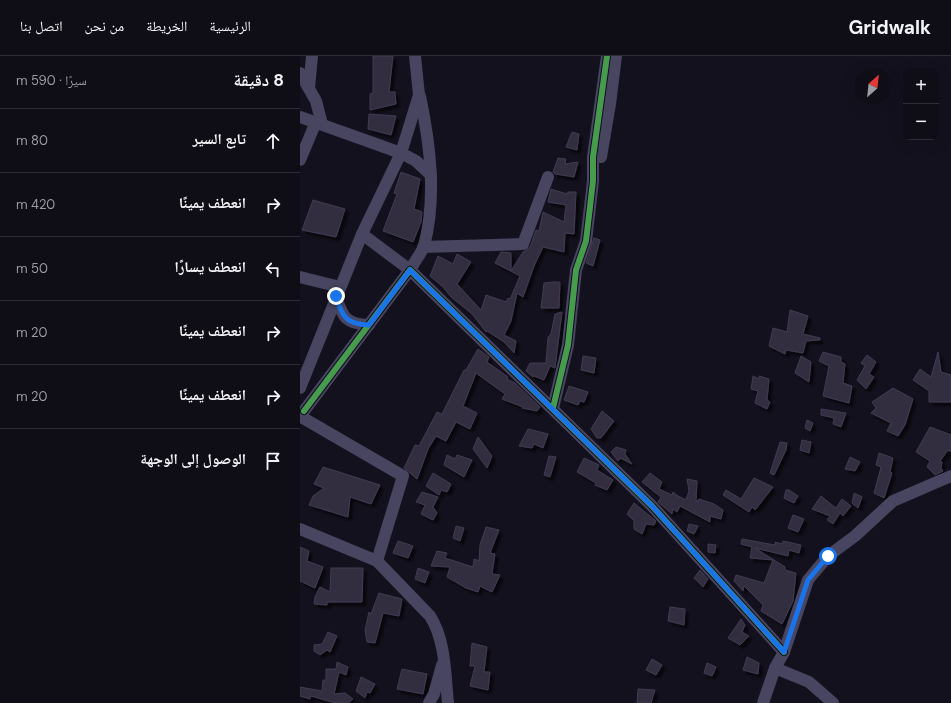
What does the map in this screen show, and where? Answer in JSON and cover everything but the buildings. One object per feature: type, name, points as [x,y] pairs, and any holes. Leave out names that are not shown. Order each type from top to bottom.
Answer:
[{"type":"street","points":[[309,88],[312,56]]},
{"type":"street","points":[[377,561],[403,476],[302,414],[410,270],[423,247],[431,175],[425,121],[419,95],[415,56]]},
{"type":"street","points":[[554,408],[568,345],[576,270],[586,241],[593,181],[593,156],[607,56]]},
{"type":"street","points":[[593,181],[600,159],[610,104],[616,56]]},
{"type":"street","points":[[300,73],[316,101],[319,123],[300,160]]},
{"type":"street","points":[[300,388],[362,234],[401,153],[419,95]]},
{"type":"street","points":[[300,117],[401,153],[416,161],[431,175]]},
{"type":"street","points":[[423,247],[523,244],[548,177]]},
{"type":"street","points":[[362,234],[410,270],[554,408],[652,506],[784,652]]},
{"type":"street","points":[[300,277],[338,292]]},
{"type":"street","points":[[338,292],[343,315],[348,320],[355,323],[369,325]]},
{"type":"street","points":[[763,703],[775,668],[784,652],[808,580],[828,556],[856,536],[893,501],[951,476]]},
{"type":"street","points":[[300,529],[377,561],[430,616],[436,626],[440,638],[448,703]]},
{"type":"street","points":[[429,703],[434,694],[443,660]]},
{"type":"street","points":[[775,668],[809,682],[833,703]]},
{"type":"cycle path","points":[[553,408],[568,345],[576,270],[586,241],[593,181],[593,157],[607,56]]},
{"type":"cycle path","points":[[304,411],[410,270],[652,506],[784,652]]},
{"type":"route","points":[[336,296],[343,315],[348,320],[355,323],[369,325],[410,270],[554,408],[652,506],[784,652],[808,580],[828,556]]}]
